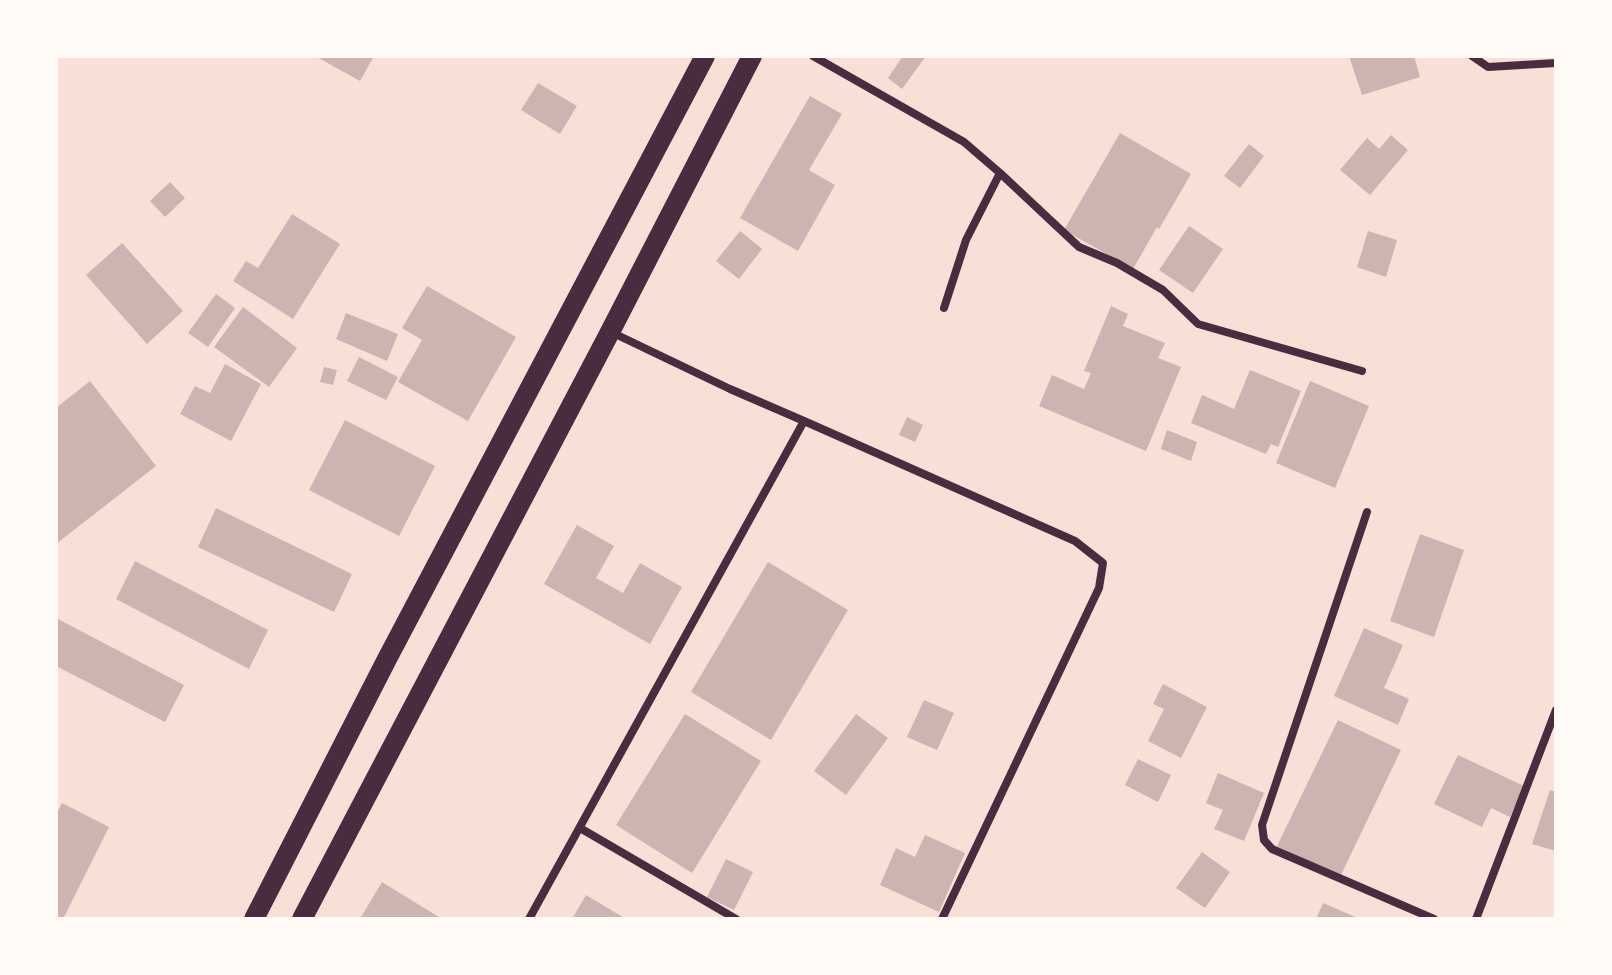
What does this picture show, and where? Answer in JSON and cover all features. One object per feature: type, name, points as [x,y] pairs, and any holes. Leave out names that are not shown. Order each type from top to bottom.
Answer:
[{"type":"main road","points":[[254,919],[387,659],[705,56]]},
{"type":"main road","points":[[302,919],[752,56]]},
{"type":"street","points":[[813,56],[964,142],[1079,247],[1117,263],[1163,290],[1198,324],[1362,371]]},
{"type":"street","points":[[1472,56],[1488,67],[1556,63]]},
{"type":"street","points":[[944,308],[966,240],[1000,173]]},
{"type":"street","points":[[610,332],[730,389],[1075,541],[1103,563],[1099,588],[942,919]]},
{"type":"street","points":[[529,919],[804,421]]},
{"type":"street","points":[[1367,512],[1262,825],[1264,840],[1272,849],[1434,919]]},
{"type":"street","points":[[1476,919],[1556,710]]},
{"type":"street","points":[[580,828],[736,919]]},
{"type":"building","points":[[315,56],[374,56],[360,81]]},
{"type":"building","points":[[903,56],[926,56],[902,89],[888,78]]},
{"type":"building","points":[[1349,56],[1414,56],[1420,77],[1362,95]]},
{"type":"building","points":[[538,83],[577,106],[560,134],[521,110]]},
{"type":"building","points":[[810,96],[842,114],[809,170],[835,185],[798,251],[740,218]]},
{"type":"building","points":[[1120,133],[1191,174],[1133,269],[1064,230]]},
{"type":"building","points":[[1391,135],[1408,150],[1370,195],[1340,170],[1367,138],[1379,149]]},
{"type":"building","points":[[1249,144],[1264,156],[1240,188],[1224,176]]},
{"type":"building","points":[[170,182],[185,198],[165,217],[150,201]]},
{"type":"building","points":[[292,214],[340,244],[293,319],[233,281],[246,261],[258,268]]},
{"type":"building","points":[[1189,226],[1223,249],[1193,293],[1159,270]]},
{"type":"building","points":[[740,231],[762,249],[739,279],[716,261]]},
{"type":"building","points":[[1368,231],[1397,240],[1386,277],[1357,267]]},
{"type":"building","points":[[122,243],[183,311],[147,344],[86,275]]},
{"type":"building","points":[[427,286],[516,337],[468,421],[398,382],[422,340],[402,328]]},
{"type":"building","points":[[216,294],[235,308],[208,347],[188,333]]},
{"type":"building","points":[[1111,306],[1128,314],[1123,326],[1165,343],[1158,358],[1181,367],[1146,451],[1039,406],[1052,375],[1084,389],[1091,373],[1084,371]]},
{"type":"building","points":[[243,307],[297,348],[269,387],[214,347]]},
{"type":"building","points":[[346,313],[398,334],[387,361],[336,339]]},
{"type":"building","points":[[359,357],[398,377],[386,400],[347,381]]},
{"type":"building","points":[[225,364],[261,384],[231,441],[180,414],[195,386],[210,393]]},
{"type":"building","points":[[324,367],[337,370],[333,385],[320,382]]},
{"type":"building","points":[[1250,370],[1301,391],[1278,447],[1271,444],[1266,454],[1191,423],[1202,395],[1234,409]]},
{"type":"building","points":[[90,381],[156,466],[56,544],[56,408]]},
{"type":"building","points":[[1310,381],[1369,406],[1335,488],[1276,463]]},
{"type":"building","points":[[907,417],[923,425],[915,442],[899,435]]},
{"type":"building","points":[[345,420],[435,466],[399,536],[309,490]]},
{"type":"building","points":[[1167,430],[1197,442],[1191,461],[1161,449]]},
{"type":"building","points":[[216,508],[352,574],[334,612],[198,547]]},
{"type":"building","points":[[577,525],[614,546],[596,578],[623,593],[640,563],[682,587],[650,644],[544,584]]},
{"type":"building","points":[[1420,534],[1464,550],[1434,637],[1390,621]]},
{"type":"building","points":[[135,561],[268,630],[249,669],[116,599]]},
{"type":"building","points":[[768,562],[848,610],[771,740],[691,692]]},
{"type":"building","points":[[56,618],[184,685],[165,722],[56,666]]},
{"type":"building","points":[[1364,628],[1403,645],[1384,688],[1409,699],[1398,725],[1334,696]]},
{"type":"building","points":[[1163,684],[1207,707],[1181,758],[1148,741],[1164,709],[1153,704]]},
{"type":"building","points":[[924,700],[954,713],[937,750],[907,737]]},
{"type":"building","points":[[685,714],[761,761],[692,873],[616,825]]},
{"type":"building","points":[[856,714],[888,738],[846,795],[814,771]]},
{"type":"building","points":[[1338,720],[1401,750],[1340,877],[1277,846]]},
{"type":"building","points":[[1458,755],[1524,786],[1510,817],[1491,808],[1482,827],[1434,804]]},
{"type":"building","points":[[1138,759],[1171,775],[1158,802],[1125,785]]},
{"type":"building","points":[[1218,773],[1264,793],[1244,841],[1214,829],[1223,810],[1206,803]]},
{"type":"building","points":[[1550,790],[1556,792],[1556,851],[1532,844]]},
{"type":"building","points":[[62,803],[109,827],[63,919],[56,919],[56,815]]},
{"type":"building","points":[[925,835],[965,853],[939,912],[880,885],[896,848],[915,857]]},
{"type":"building","points":[[1202,852],[1230,872],[1205,908],[1176,888]]},
{"type":"building","points":[[726,859],[753,872],[734,910],[707,897]]},
{"type":"building","points":[[382,882],[442,919],[360,919]]},
{"type":"building","points":[[586,895],[626,919],[572,919]]},
{"type":"building","points":[[1323,903],[1360,919],[1316,919]]}]
